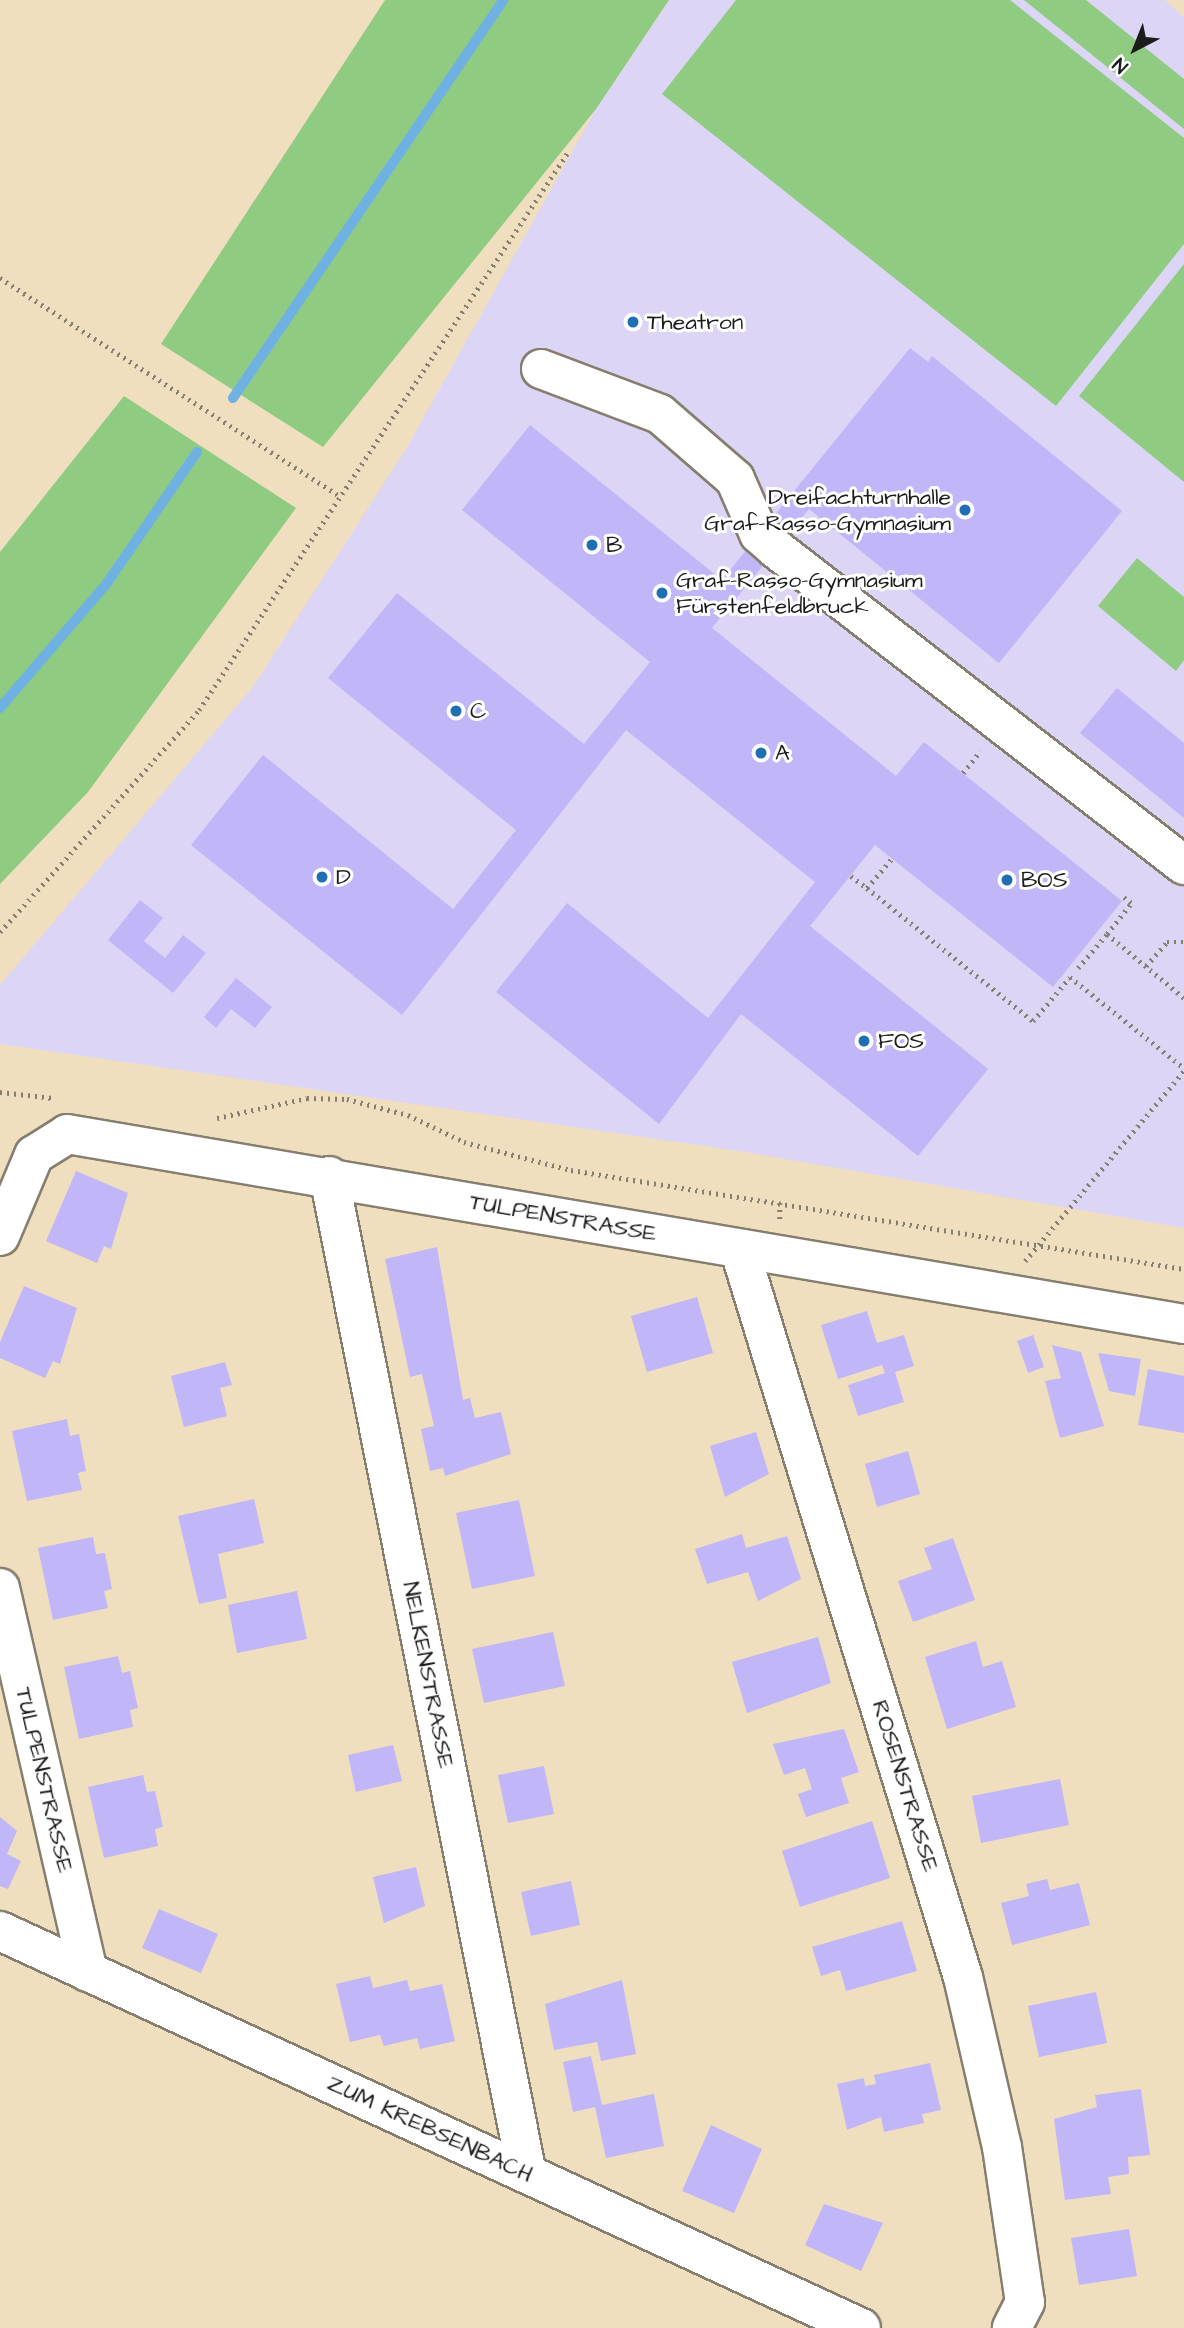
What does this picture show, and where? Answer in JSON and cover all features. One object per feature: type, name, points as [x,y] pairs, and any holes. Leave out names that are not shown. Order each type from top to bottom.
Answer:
[{"type":"street","points":[[541,369],[660,414],[735,479],[759,534],[776,549],[1184,865]]},
{"type":"street","name":"TULPENSTRASSE","points":[[0,1236],[34,1155],[67,1134],[329,1176],[740,1251],[1184,1324]]},
{"type":"street","name":"NELKENSTRASSE","points":[[329,1176],[527,2174]]},
{"type":"street","name":"ROSENSTRASSE","points":[[740,1251],[963,1977],[1002,2147],[1025,2302],[1012,2328]]},
{"type":"street","name":"TULPENSTRASSE","points":[[0,1588],[88,1972]]},
{"type":"street","name":"ZUM KREBSENBACH","points":[[0,1931],[861,2328]]},
{"type":"path","points":[[0,932],[199,710],[568,152]]},
{"type":"path","points":[[0,278],[340,496]]},
{"type":"path","points":[[867,888],[892,858]]},
{"type":"path","points":[[851,876],[1033,1021],[1070,977],[1184,1070],[1033,1244],[1008,1295]]},
{"type":"path","points":[[1078,968],[1131,904],[1124,898]]},
{"type":"path","points":[[1107,934],[1184,998]]},
{"type":"path","points":[[1146,966],[1167,942],[1184,942]]},
{"type":"path","points":[[217,1118],[307,1098],[347,1098],[408,1115],[464,1142],[571,1170],[1184,1269]]},
{"type":"shaded area","points":[[669,0],[1165,0],[1184,17],[1184,1228],[739,1151],[0,1044],[0,985],[252,688],[406,449],[596,109]]},
{"type":"green space","points":[[385,0],[669,0],[596,109],[323,447],[161,344]]},
{"type":"green space","points":[[736,0],[1010,0],[1184,138],[1184,244],[1056,406],[662,94]]},
{"type":"green space","points":[[1024,0],[1086,0],[1184,79],[1184,129]]},
{"type":"green space","points":[[1184,264],[1184,482],[1079,396]]},
{"type":"green space","points":[[124,396],[296,508],[88,792],[0,884],[0,552]]},
{"type":"green space","points":[[1137,558],[1184,597],[1184,660],[1176,671],[1098,606]]},
{"type":"building","points":[[910,348],[928,362],[932,356],[1122,511],[999,663],[809,509],[712,628],[896,776],[924,742],[1122,901],[1053,987],[875,845],[810,926],[988,1069],[918,1156],[741,1014],[659,1124],[496,992],[567,903],[708,1018],[815,882],[626,730],[402,1015],[191,845],[263,755],[453,909],[516,830],[328,678],[397,593],[584,744],[650,662],[462,510],[530,425],[722,580]]},
{"type":"building","points":[[1117,688],[1184,743],[1184,818],[1080,733]]},
{"type":"building","points":[[140,900],[163,918],[144,941],[165,958],[183,935],[206,953],[173,993],[108,940]]},
{"type":"building","points":[[236,978],[272,1007],[255,1028],[231,1009],[216,1028],[204,1017]]},
{"type":"building","points":[[76,1171],[128,1193],[111,1249],[104,1246],[97,1263],[46,1241]]},
{"type":"building","points":[[437,1247],[463,1400],[470,1398],[475,1418],[501,1412],[511,1454],[445,1476],[443,1468],[430,1471],[421,1429],[434,1426],[422,1374],[410,1377],[385,1259]]},
{"type":"building","points":[[24,1286],[77,1308],[60,1364],[53,1361],[45,1378],[0,1358],[0,1342]]},
{"type":"building","points":[[697,1297],[713,1353],[647,1372],[631,1316]]},
{"type":"building","points":[[867,1311],[877,1343],[904,1335],[914,1366],[895,1372],[904,1402],[858,1416],[848,1385],[885,1373],[882,1365],[838,1379],[821,1325]]},
{"type":"building","points":[[1033,1335],[1044,1367],[1028,1373],[1017,1341]]},
{"type":"building","points":[[1052,1345],[1081,1352],[1104,1426],[1060,1438],[1045,1381],[1061,1378]]},
{"type":"building","points":[[1098,1353],[1141,1359],[1135,1396],[1109,1391]]},
{"type":"building","points":[[225,1362],[232,1385],[220,1388],[227,1416],[184,1427],[171,1376]]},
{"type":"building","points":[[1148,1369],[1184,1376],[1184,1433],[1138,1425]]},
{"type":"building","points":[[67,1419],[70,1436],[79,1434],[86,1471],[78,1473],[82,1490],[27,1501],[12,1431]]},
{"type":"building","points":[[756,1432],[769,1474],[725,1497],[710,1446]]},
{"type":"building","points":[[908,1451],[920,1494],[877,1507],[865,1464]]},
{"type":"building","points":[[254,1499],[264,1543],[218,1554],[227,1598],[199,1604],[178,1516]]},
{"type":"building","points":[[519,1500],[535,1576],[472,1589],[456,1513]]},
{"type":"building","points":[[742,1534],[746,1548],[787,1536],[801,1579],[758,1601],[748,1572],[707,1584],[695,1549]]},
{"type":"building","points":[[93,1537],[96,1554],[105,1553],[112,1589],[104,1591],[108,1608],[53,1620],[38,1548]]},
{"type":"building","points":[[953,1538],[975,1600],[913,1622],[898,1581],[932,1569],[924,1548]]},
{"type":"building","points":[[297,1591],[307,1639],[237,1653],[228,1605]]},
{"type":"building","points":[[553,1632],[565,1686],[484,1703],[472,1649]]},
{"type":"building","points":[[818,1637],[831,1683],[747,1713],[732,1662]]},
{"type":"building","points":[[976,1641],[983,1667],[1002,1661],[1016,1707],[947,1729],[925,1657]]},
{"type":"building","points":[[118,1656],[122,1673],[130,1671],[138,1708],[130,1710],[133,1727],[79,1739],[64,1667]]},
{"type":"building","points":[[844,1729],[859,1772],[841,1778],[849,1803],[806,1817],[798,1794],[812,1789],[805,1768],[784,1775],[773,1744]]},
{"type":"building","points":[[393,1745],[402,1781],[356,1792],[348,1755]]},
{"type":"building","points":[[544,1766],[554,1814],[508,1823],[498,1775]]},
{"type":"building","points":[[143,1775],[147,1792],[155,1791],[163,1827],[155,1829],[158,1846],[104,1858],[88,1787]]},
{"type":"building","points":[[1060,1779],[1069,1825],[981,1843],[972,1796]]},
{"type":"building","points":[[0,1817],[17,1831],[7,1854],[21,1861],[8,1889],[0,1886]]},
{"type":"building","points":[[872,1821],[890,1878],[800,1907],[782,1851]]},
{"type":"building","points":[[416,1867],[425,1906],[384,1923],[373,1877]]},
{"type":"building","points":[[1047,1879],[1050,1890],[1079,1883],[1090,1925],[1012,1945],[1001,1903],[1029,1896],[1026,1884]]},
{"type":"building","points":[[571,1881],[580,1925],[531,1936],[521,1892]]},
{"type":"building","points":[[159,1909],[218,1934],[201,1973],[142,1948]]},
{"type":"building","points":[[902,1921],[917,1971],[846,1991],[840,1970],[821,1976],[812,1947]]},
{"type":"building","points":[[370,1976],[373,1988],[407,1980],[410,1991],[442,1984],[455,2041],[420,2049],[417,2038],[384,2046],[380,2035],[350,2042],[336,1984]]},
{"type":"building","points":[[622,1980],[636,2054],[601,2061],[597,2042],[554,2050],[545,2004]]},
{"type":"building","points":[[1096,1992],[1107,2043],[1039,2057],[1028,2006]]},
{"type":"building","points":[[591,2056],[602,2105],[654,2094],[664,2146],[606,2158],[595,2107],[573,2112],[563,2062]]},
{"type":"building","points":[[930,2063],[941,2110],[922,2114],[924,2123],[884,2132],[881,2117],[847,2130],[837,2084],[864,2078],[865,2086],[876,2084],[874,2075]]},
{"type":"building","points":[[1141,2089],[1150,2155],[1128,2157],[1129,2174],[1108,2177],[1111,2194],[1065,2200],[1054,2119],[1097,2107],[1095,2095]]},
{"type":"building","points":[[711,2125],[762,2149],[734,2213],[682,2191]]},
{"type":"building","points":[[824,2204],[883,2223],[861,2271],[805,2245]]},
{"type":"building","points":[[1129,2229],[1137,2276],[1079,2285],[1071,2238]]},
{"type":"waterway","points":[[233,398],[503,0]]},
{"type":"waterway","points":[[0,708],[107,583],[197,452]]},
{"type":"place","name":"Theatron","points":[[633,322]]},
{"type":"place","name":"Dreifachturnhalle Graf-Rasso-Gymnasium","points":[[965,510]]},
{"type":"place","name":"B","points":[[592,545]]},
{"type":"place","name":"Graf-Rasso-Gymnasium Fürstenfeldbruck","points":[[662,593]]},
{"type":"place","name":"C","points":[[456,711]]},
{"type":"place","name":"A","points":[[761,753]]},
{"type":"place","name":"D","points":[[322,877]]},
{"type":"place","name":"BOS","points":[[1007,880]]},
{"type":"place","name":"FOS","points":[[864,1041]]}]
